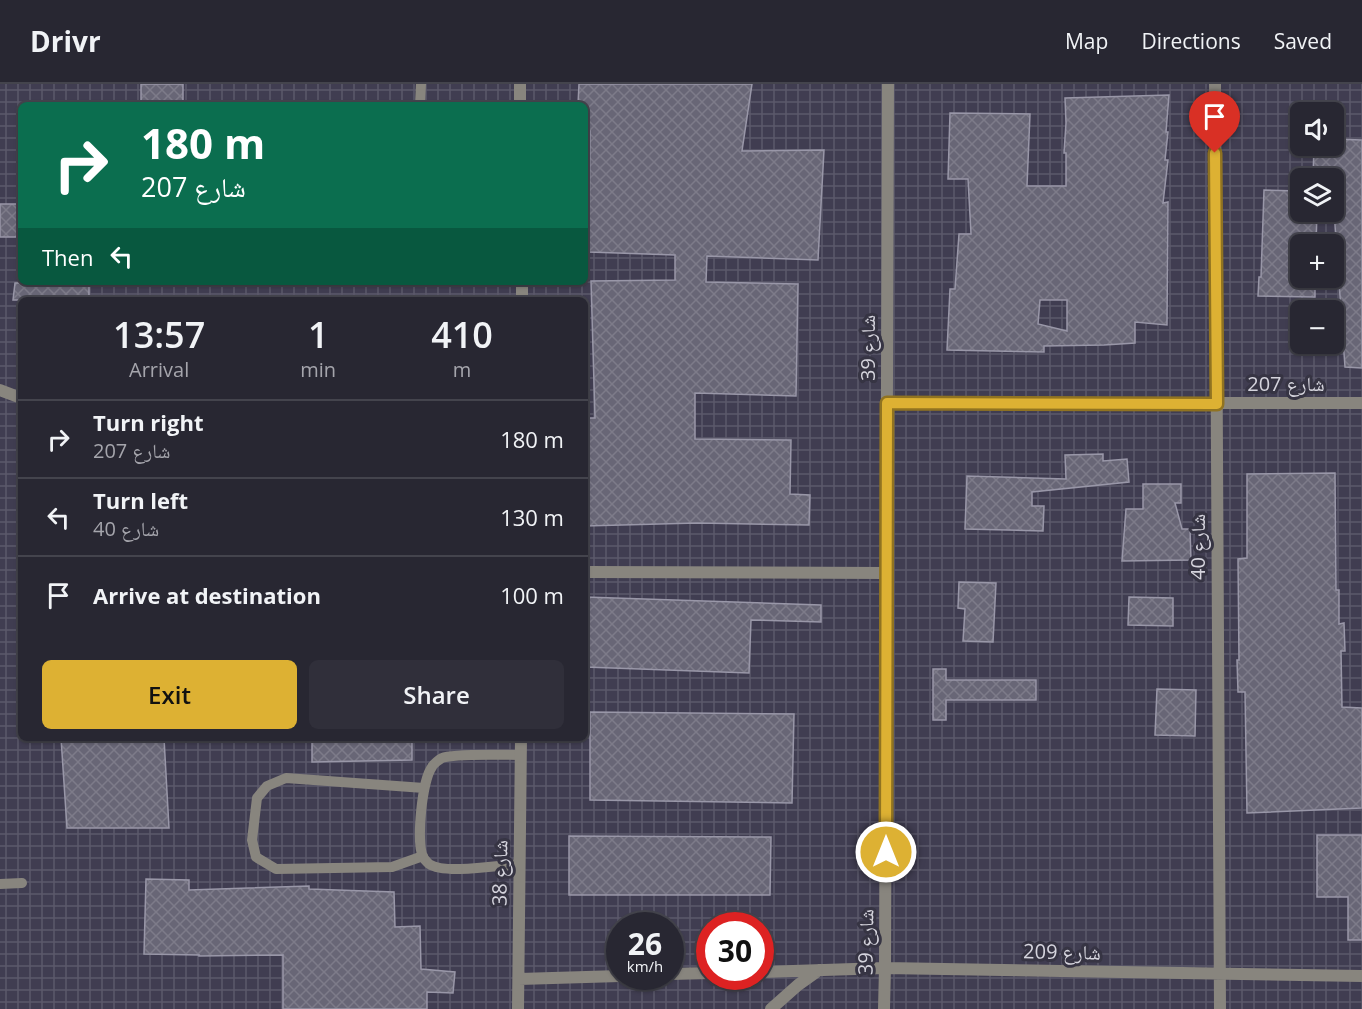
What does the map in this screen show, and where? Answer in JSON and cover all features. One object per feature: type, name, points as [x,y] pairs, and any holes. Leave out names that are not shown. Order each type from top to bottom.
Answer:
[{"type":"street","points":[[520,84],[520,102]]},
{"type":"street","name":"شارع 39","points":[[884,1009],[888,84]]},
{"type":"street","name":"شارع 40","points":[[1215,84],[1220,1009]]},
{"type":"street","points":[[0,390],[18,398]]},
{"type":"street","points":[[0,401],[18,399]]},
{"type":"street","name":"شارع 207","points":[[887,403],[1362,403]]},
{"type":"street","points":[[588,572],[886,573]]},
{"type":"street","name":"شارع 38","points":[[518,1009],[521,741]]},
{"type":"street","name":"شارع 209","points":[[774,972],[885,968],[1362,976]]},
{"type":"street","points":[[771,1009],[819,970]]},
{"type":"street","points":[[519,979],[606,976]]},
{"type":"lane","points":[[420,102],[421,84]]},
{"type":"lane","points":[[520,864],[439,869],[428,863],[423,856],[421,818],[424,788],[432,766],[443,758],[521,755]]},
{"type":"lane","points":[[423,856],[392,867],[276,869],[256,857],[252,840],[257,798],[267,786],[286,778],[424,788]]},
{"type":"lane","points":[[0,884],[22,883]]},
{"type":"shaded area","points":[[0,84],[1362,84],[1362,1009],[0,1009]]},
{"type":"building","points":[[141,84],[183,84],[183,102],[141,102]]},
{"type":"building","points":[[579,84],[752,84],[742,151],[824,150],[818,260],[707,256],[706,282],[798,284],[796,396],[695,393],[695,439],[791,440],[790,494],[810,495],[809,525],[697,523],[588,526],[588,418],[595,418],[591,281],[675,280],[675,255],[589,252],[590,131],[588,131],[588,102],[578,102]]},
{"type":"building","points":[[1169,95],[1165,160],[1168,160],[1163,203],[1168,202],[1167,325],[1135,322],[1135,343],[1044,346],[1044,352],[947,350],[950,289],[955,289],[959,234],[971,234],[968,179],[948,179],[950,113],[1030,114],[1027,186],[1066,186],[1065,98]],"holes":[[[1040,300],[1067,300],[1067,331],[1038,324]]]},
{"type":"building","points":[[1344,139],[1362,140],[1362,368],[1345,367],[1344,300],[1340,300],[1339,288],[1344,288],[1344,234],[1336,234],[1335,222],[1344,222],[1344,168],[1313,168],[1314,156],[1344,156]]},
{"type":"building","points":[[1264,190],[1290,191],[1290,222],[1317,222],[1316,234],[1290,234],[1290,288],[1315,288],[1315,297],[1258,296],[1259,277],[1261,277]]},
{"type":"building","points":[[0,204],[18,204],[18,237],[0,237]]},
{"type":"building","points":[[15,283],[18,285],[89,285],[89,297],[18,297],[18,300],[13,300]]},
{"type":"building","points":[[1103,454],[1103,461],[1127,459],[1129,482],[1032,492],[1032,506],[1044,506],[1043,531],[965,529],[967,476],[1066,479],[1065,455]]},
{"type":"building","points":[[1335,473],[1336,590],[1339,590],[1339,624],[1344,623],[1345,651],[1341,651],[1342,707],[1362,708],[1362,808],[1247,813],[1245,692],[1238,692],[1237,660],[1239,660],[1238,559],[1247,558],[1247,474]]},
{"type":"building","points":[[1143,484],[1181,484],[1181,503],[1175,503],[1182,529],[1190,529],[1191,560],[1122,561],[1126,509],[1143,509]]},
{"type":"building","points":[[959,582],[996,583],[993,642],[963,641],[965,609],[958,608]]},
{"type":"building","points":[[588,597],[821,605],[821,622],[751,620],[749,673],[588,667]]},
{"type":"building","points":[[1129,597],[1173,598],[1173,626],[1128,625]]},
{"type":"building","points":[[933,669],[946,669],[946,680],[1036,680],[1036,700],[946,700],[946,720],[933,720]]},
{"type":"building","points":[[1157,689],[1196,690],[1195,736],[1155,735]]},
{"type":"building","points":[[590,712],[794,714],[792,803],[590,800]]},
{"type":"building","points":[[61,741],[164,741],[169,828],[67,828]]},
{"type":"building","points":[[312,741],[412,741],[412,760],[312,762]]},
{"type":"building","points":[[1317,835],[1362,835],[1362,940],[1348,940],[1348,897],[1317,897]]},
{"type":"building","points":[[569,836],[771,837],[770,895],[569,895]]},
{"type":"building","points":[[146,879],[189,880],[189,890],[309,886],[309,889],[394,892],[395,927],[420,926],[421,969],[455,972],[453,993],[427,992],[427,1009],[283,1009],[283,955],[144,954]]},
{"type":"route","points":[[886,852],[887,403],[1217,404],[1215,153]]}]
